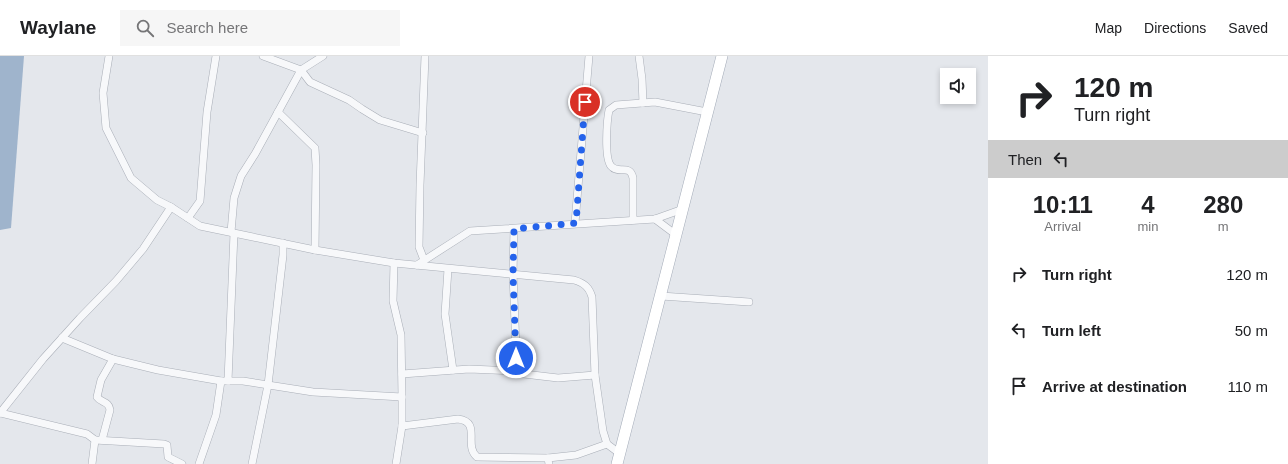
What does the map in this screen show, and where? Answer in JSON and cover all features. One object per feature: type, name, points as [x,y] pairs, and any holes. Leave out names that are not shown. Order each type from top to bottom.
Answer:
[{"type":"main road","points":[[618,459],[722,56]]},
{"type":"street","points":[[108,56],[103,93],[106,128],[131,178],[156,200],[171,207],[200,226],[283,244],[394,263],[574,280],[580,282],[590,290],[592,297],[595,375],[603,431],[607,444],[618,459]]},
{"type":"street","points":[[188,218],[200,201],[207,112],[216,56]]},
{"type":"street","points":[[263,56],[301,70],[310,82],[349,100],[362,110],[380,120],[423,133]]},
{"type":"street","points":[[282,64],[285,56]]},
{"type":"street","points":[[199,464],[216,415],[225,381],[234,233],[231,232],[234,198],[241,176],[301,70],[323,56]]},
{"type":"street","points":[[424,260],[419,247],[425,56]]},
{"type":"street","points":[[576,223],[589,56]]},
{"type":"street","points":[[639,56],[643,103]]},
{"type":"street","points":[[633,220],[632,172],[629,170],[615,169],[611,167],[608,162],[608,115],[610,110],[616,105],[663,103],[707,112]]},
{"type":"street","points":[[278,112],[315,148],[315,250]]},
{"type":"street","points":[[171,207],[142,249],[116,281],[43,359],[0,413],[87,434],[98,440],[164,444],[167,445],[168,448],[168,457],[182,464]]},
{"type":"street","points":[[417,265],[470,231],[655,219],[683,209]]},
{"type":"street","points":[[655,219],[675,234]]},
{"type":"street","points":[[514,229],[513,274],[516,348],[514,371]]},
{"type":"street","points":[[252,464],[268,385],[283,244]]},
{"type":"street","points":[[394,263],[393,301],[400,335],[402,374],[402,426],[396,464]]},
{"type":"street","points":[[448,269],[445,314],[453,370]]},
{"type":"street","points":[[661,296],[750,302]]},
{"type":"street","points":[[62,338],[113,358],[158,370],[225,381],[268,385],[313,392],[402,397]]},
{"type":"street","points":[[92,464],[98,440],[110,410],[109,405],[97,398],[101,380],[113,358]]},
{"type":"street","points":[[402,374],[453,370],[514,371],[524,374],[558,378],[595,375]]},
{"type":"street","points":[[402,426],[458,419],[465,420],[469,423],[471,429],[471,446],[477,457],[548,461],[576,455],[607,444]]},
{"type":"water","points":[[0,56],[24,56],[11,228],[0,230]]},
{"type":"route","points":[[516,358],[513,274],[514,229],[576,223],[585,102]]}]
